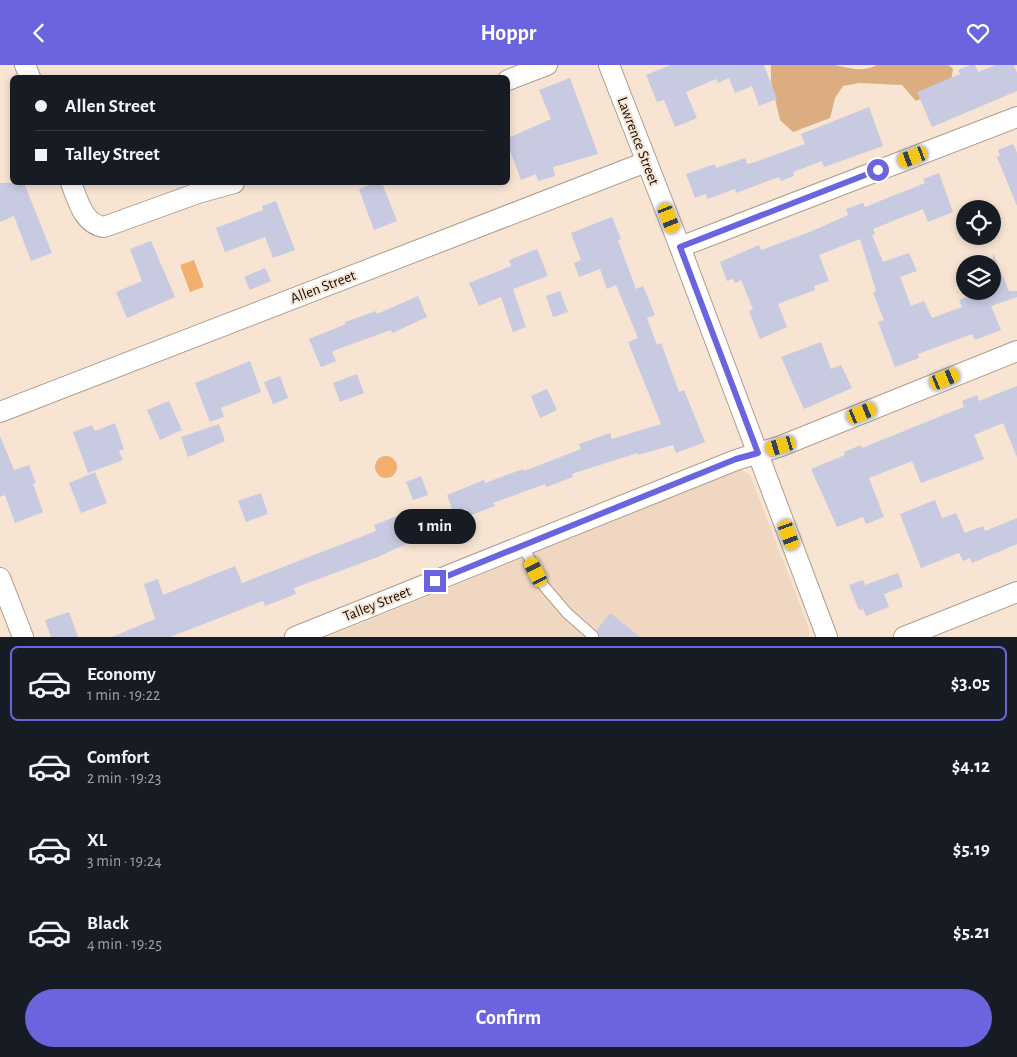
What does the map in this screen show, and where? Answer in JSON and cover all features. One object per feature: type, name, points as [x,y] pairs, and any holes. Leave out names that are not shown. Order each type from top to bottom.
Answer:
[{"type":"street","points":[[510,79],[547,65]]},
{"type":"street","name":"Lawrence Street","points":[[609,65],[680,247],[827,637]]},
{"type":"street","points":[[680,247],[1017,117]]},
{"type":"street","name":"Allen Street","points":[[0,411],[646,162]]},
{"type":"street","points":[[72,185],[82,211],[95,226],[112,226],[198,193],[227,185]]},
{"type":"street","name":"Talley Street","points":[[296,637],[736,459],[781,446],[1017,351]]},
{"type":"street","points":[[0,577],[23,637]]},
{"type":"street","points":[[904,637],[1017,593]]},
{"type":"lane","points":[[523,546],[543,585],[567,613],[593,636]]},
{"type":"shaded area","points":[[771,65],[835,65],[866,69],[877,65],[949,65],[953,69],[950,87],[916,101],[902,85],[859,83],[843,86],[835,98],[830,118],[793,132],[780,120],[771,82]]},
{"type":"shaded area","points":[[194,260],[204,287],[190,292],[180,265]]},
{"type":"shaded area","points":[[386,456],[396,463],[397,467],[390,477],[386,478],[376,471],[375,467],[382,457]]},
{"type":"shaded area","points":[[740,469],[750,475],[809,628],[809,637],[328,637]]},
{"type":"building","points":[[671,65],[764,65],[777,99],[759,106],[752,86],[735,93],[729,78],[718,83],[716,79],[686,92],[697,118],[675,127],[664,100],[657,102],[646,75]]},
{"type":"building","points":[[975,65],[978,72],[996,65],[1014,65],[1017,73],[1017,91],[932,127],[917,92],[960,74],[958,70]]},
{"type":"building","points":[[570,78],[598,154],[553,167],[555,176],[538,181],[536,174],[521,180],[510,150],[510,137],[551,119],[539,90]]},
{"type":"building","points":[[869,107],[883,146],[824,167],[822,161],[793,172],[794,176],[781,181],[779,177],[736,193],[735,189],[707,199],[706,194],[695,198],[686,174],[715,164],[716,168],[745,158],[747,164],[752,163],[805,144],[801,134]]},
{"type":"building","points":[[1013,144],[1017,153],[1017,206],[997,157],[1000,156],[998,150]]},
{"type":"building","points":[[939,173],[953,212],[928,222],[923,209],[873,229],[875,234],[872,235],[883,262],[909,253],[917,271],[900,277],[911,306],[924,301],[932,318],[962,307],[959,300],[1001,300],[1001,272],[1009,291],[1017,291],[1017,297],[991,306],[1001,330],[975,340],[972,334],[918,354],[919,358],[895,367],[878,322],[884,320],[873,293],[876,291],[860,239],[819,255],[829,281],[814,286],[815,290],[778,304],[787,327],[760,339],[749,311],[753,309],[741,280],[735,283],[733,279],[727,281],[720,262],[759,245],[761,250],[810,232],[848,215],[846,209],[863,203],[865,207],[925,183],[923,179]]},
{"type":"building","points":[[0,183],[25,185],[52,253],[31,261],[14,216],[0,222]]},
{"type":"building","points":[[370,185],[383,185],[397,221],[374,230],[359,189]]},
{"type":"building","points":[[276,201],[295,250],[273,258],[265,237],[225,252],[216,228],[263,210],[262,206]]},
{"type":"building","points":[[612,217],[621,239],[618,240],[636,289],[643,286],[655,315],[647,318],[657,345],[661,343],[679,392],[684,390],[705,442],[676,453],[673,445],[638,455],[637,453],[572,474],[573,477],[546,487],[545,484],[493,503],[495,506],[469,516],[466,509],[454,514],[447,495],[484,480],[485,483],[523,469],[524,471],[581,449],[579,444],[610,433],[612,439],[661,424],[628,342],[638,338],[616,285],[607,289],[600,269],[579,277],[574,263],[581,260],[571,233]]},
{"type":"building","points":[[151,241],[175,297],[127,318],[116,292],[142,281],[130,249]]},
{"type":"building","points":[[537,249],[548,276],[513,289],[526,327],[513,332],[501,297],[479,306],[469,283],[511,266],[509,260]]},
{"type":"building","points":[[265,268],[271,281],[250,290],[244,277]]},
{"type":"building","points":[[560,291],[568,312],[553,317],[546,296]]},
{"type":"building","points":[[418,296],[427,317],[392,333],[391,330],[338,349],[332,352],[336,361],[321,367],[309,339],[346,324],[345,322],[376,311],[377,314]]},
{"type":"building","points":[[821,342],[831,369],[841,365],[852,388],[804,409],[781,357]]},
{"type":"building","points":[[250,361],[261,392],[221,408],[224,417],[210,422],[195,383]]},
{"type":"building","points":[[357,374],[364,393],[340,402],[333,383]]},
{"type":"building","points":[[280,376],[288,398],[273,404],[264,382]]},
{"type":"building","points":[[1017,386],[1017,457],[1003,423],[974,435],[984,459],[921,483],[912,461],[869,478],[884,517],[866,524],[863,517],[837,527],[811,469],[845,455],[844,452],[861,445],[862,448],[964,407],[962,401],[977,395],[979,401]]},
{"type":"building","points":[[547,389],[557,410],[540,418],[531,396]]},
{"type":"building","points":[[169,401],[182,430],[160,440],[147,410]]},
{"type":"building","points":[[115,423],[124,449],[119,451],[123,460],[88,473],[73,432],[92,425],[95,431]]},
{"type":"building","points":[[219,424],[225,441],[188,457],[181,437]]},
{"type":"building","points":[[0,436],[14,470],[29,465],[36,483],[33,484],[43,512],[15,523],[5,495],[0,497]]},
{"type":"building","points":[[95,472],[107,503],[81,513],[69,483]]},
{"type":"building","points":[[421,476],[428,495],[413,500],[406,482]]},
{"type":"building","points":[[261,493],[268,514],[246,522],[238,501]]},
{"type":"building","points":[[935,500],[942,518],[956,513],[965,533],[983,526],[985,531],[1017,518],[1017,544],[972,563],[970,558],[963,561],[959,553],[921,568],[900,514]]},
{"type":"building","points":[[410,511],[421,537],[378,557],[294,588],[296,594],[265,606],[263,601],[170,637],[112,637],[155,619],[144,584],[158,579],[163,595],[235,566],[242,583],[376,531],[374,525]]},
{"type":"building","points":[[898,573],[903,587],[884,594],[889,607],[866,616],[863,609],[859,610],[849,585],[863,580],[865,585]]},
{"type":"building","points":[[69,612],[78,637],[51,637],[45,620]]},
{"type":"building","points":[[610,613],[640,637],[600,637],[597,630]]},
{"type":"route","points":[[435,581],[736,459],[758,453],[680,247],[878,170]]}]
